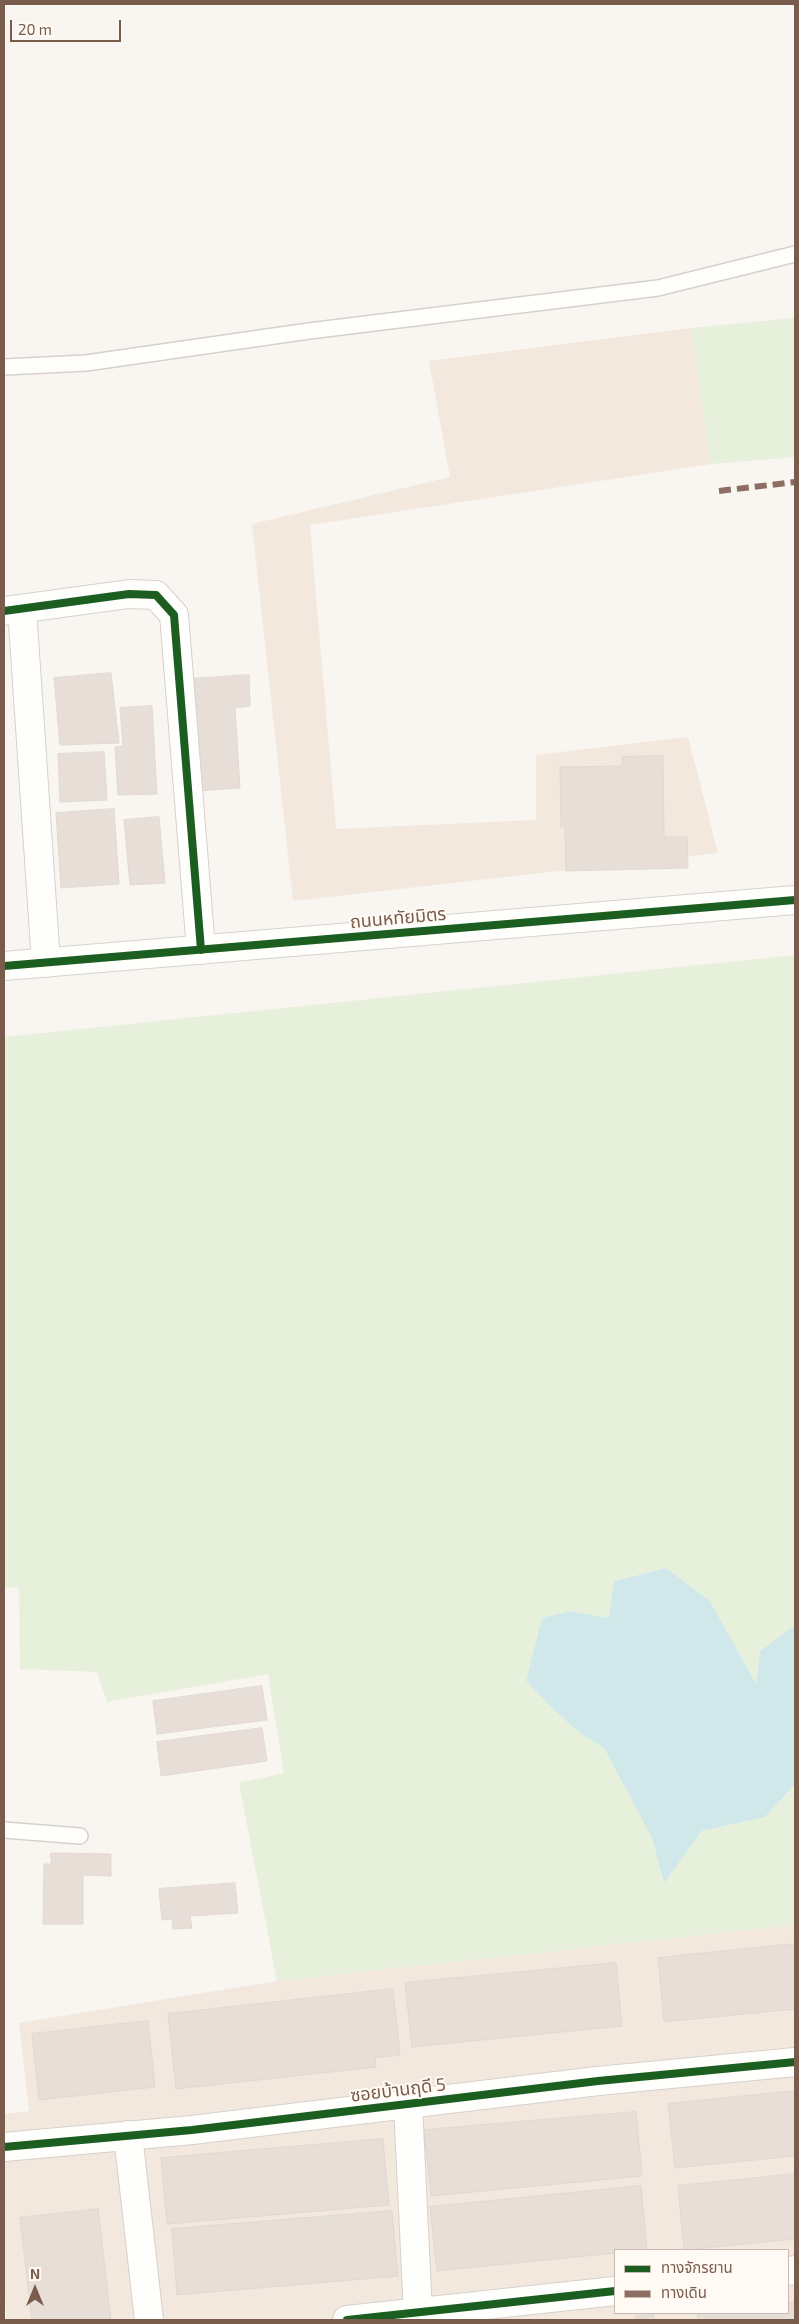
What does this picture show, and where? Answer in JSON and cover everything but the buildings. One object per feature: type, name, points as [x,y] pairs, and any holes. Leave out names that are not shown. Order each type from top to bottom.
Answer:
[{"type":"street","points":[[46,963],[13,610],[128,594],[156,595],[174,615],[201,950]]},
{"type":"street","name":"ถนนหทัยมิตร","points":[[4,966],[795,900]]},
{"type":"street","name":"ซอยบ้านฤดี 5","points":[[4,2147],[192,2130],[598,2081],[795,2062]]},
{"type":"street","points":[[408,2104],[418,2314]]},
{"type":"street","points":[[128,2135],[149,2320]]},
{"type":"street","points":[[347,2320],[418,2314],[614,2291]]},
{"type":"lane","points":[[4,367],[86,363],[309,331],[658,288],[795,254]]},
{"type":"lane","points":[[4,1830],[80,1836]]},
{"type":"shaded area","points":[[691,328],[711,464],[310,525],[336,829],[536,820],[536,755],[688,737],[718,853],[293,901],[252,524],[450,477],[429,361]]},
{"type":"shaded area","points":[[795,1925],[795,2320],[7,2320],[4,2290],[4,2114],[29,2111],[19,2023],[277,1981]]},
{"type":"green space","points":[[795,318],[795,457],[711,464],[691,328]]},
{"type":"green space","points":[[795,955],[795,1625],[760,1651],[756,1685],[710,1601],[665,1568],[614,1581],[610,1618],[571,1611],[526,1681],[556,1712],[581,1734],[604,1748],[652,1838],[664,1882],[702,1831],[765,1817],[795,1786],[795,1925],[277,1981],[239,1783],[284,1773],[268,1674],[107,1702],[97,1672],[20,1669],[19,1587],[4,1588],[4,1037]]},
{"type":"water","points":[[666,1568],[710,1601],[756,1684],[760,1651],[795,1625],[795,1785],[765,1817],[702,1831],[664,1883],[652,1838],[604,1748],[581,1734],[556,1712],[526,1681],[542,1618],[571,1611],[609,1618],[614,1581]]},
{"type":"marked path","points":[[719,491],[795,482]]},
{"type":"cycle path","points":[[4,611],[129,594],[156,595],[174,615],[201,950]]},
{"type":"cycle path","points":[[4,966],[795,900]]},
{"type":"cycle path","points":[[4,2147],[192,2130],[598,2081],[795,2062]]},
{"type":"cycle path","points":[[347,2320],[614,2291]]}]
